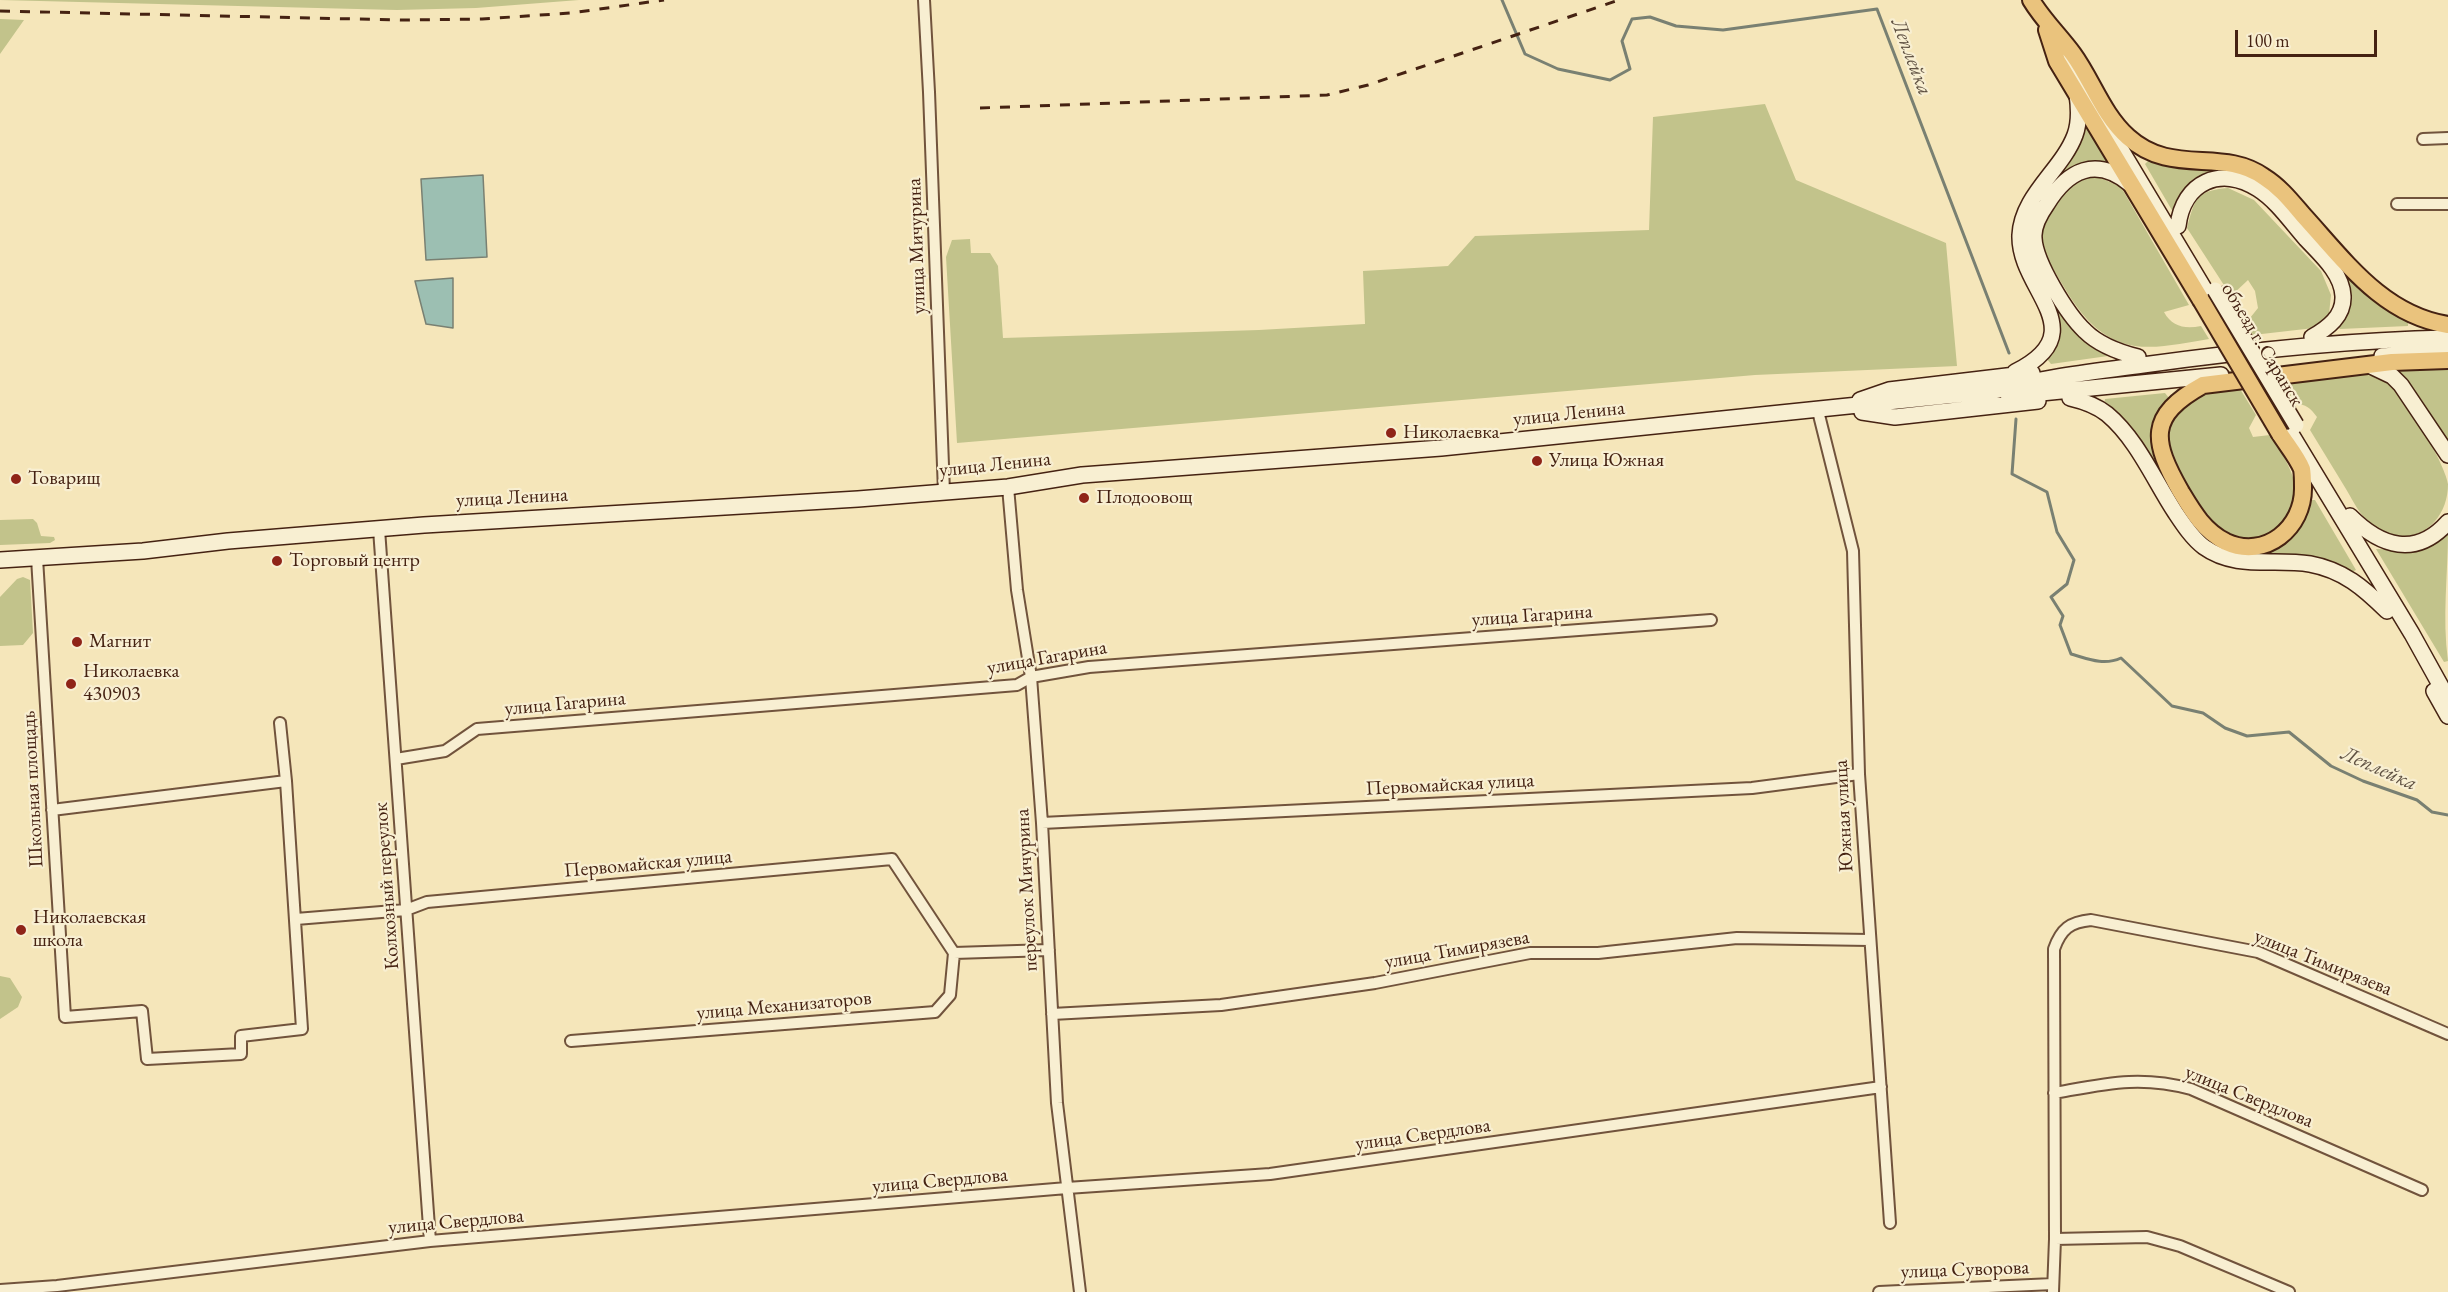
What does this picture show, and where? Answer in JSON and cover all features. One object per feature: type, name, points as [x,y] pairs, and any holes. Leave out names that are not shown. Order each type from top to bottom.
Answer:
[{"type":"main road","points":[[2038,11],[2057,61],[2132,186],[2208,295],[2288,429],[2350,516],[2448,680]]},
{"type":"main road","points":[[2038,11],[2072,53],[2178,226],[2208,295]]},
{"type":"main road","name":"объезд г. Саранск","points":[[2038,11],[2208,295]]},
{"type":"main road","points":[[2007,376],[2036,360],[2051,339],[2052,317],[2023,256],[2020,236],[2022,221],[2027,209],[2068,151],[2076,134],[2079,109],[2077,94]]},
{"type":"main road","points":[[2118,128],[2130,139],[2161,156],[2194,162],[2243,165],[2259,173],[2280,190],[2374,292],[2403,311],[2430,322],[2448,325]]},
{"type":"main road","points":[[2132,186],[2119,175],[2102,169],[2088,169],[2073,175],[2057,190],[2042,210],[2036,224],[2034,238],[2038,254],[2051,282],[2085,331],[2102,344],[2138,357]]},
{"type":"main road","points":[[2178,226],[2183,203],[2199,184],[2211,179],[2238,180],[2260,190],[2330,266],[2341,286],[2343,295],[2338,314],[2333,322],[2312,337]]},
{"type":"main road","points":[[1835,409],[1889,390],[2138,357],[2312,337],[2448,330]]},
{"type":"main road","points":[[1994,391],[2028,381],[2208,356],[2334,344],[2448,338]]},
{"type":"main road","points":[[1994,391],[2031,394],[2221,375],[2402,353],[2448,351]]},
{"type":"main road","points":[[1835,409],[1895,417],[2203,385],[2392,362],[2448,360]]},
{"type":"main road","points":[[2371,366],[2392,376],[2401,385],[2448,455]]},
{"type":"main road","points":[[2203,385],[2172,406],[2159,431],[2159,445],[2165,464],[2193,512],[2210,533],[2228,543],[2245,547],[2276,540],[2297,519],[2303,503],[2302,470]]},
{"type":"main road","name":"улица Ленина","points":[[0,560],[143,551],[228,541],[424,525],[858,499],[1008,487],[1082,475],[1441,448],[1818,411],[1994,391]]},
{"type":"main road","points":[[2070,398],[2098,408],[2120,428],[2179,518],[2202,546],[2215,554],[2234,560],[2308,564],[2334,570],[2365,589],[2387,610]]},
{"type":"main road","points":[[2288,429],[2302,470],[2448,716]]},
{"type":"main road","name":"объезд г. Саранск","points":[[2288,429],[2412,634],[2448,699]]},
{"type":"main road","points":[[2350,516],[2365,531],[2381,540],[2399,544],[2415,544],[2428,539],[2448,522]]},
{"type":"street","name":"улица Мичурина","points":[[924,0],[929,75],[944,492]]},
{"type":"street","points":[[2423,139],[2448,138]]},
{"type":"street","points":[[2397,204],[2448,204]]},
{"type":"street","name":"Южная улица","points":[[1818,411],[1853,551],[1859,774],[1890,1223]]},
{"type":"street","name":"переулок Мичурина","points":[[1008,487],[1017,590],[1031,677],[1042,823],[1057,1103],[1080,1292]]},
{"type":"street","name":"Колхозный переулок","points":[[379,529],[430,1241]]},
{"type":"street","name":"Школьная площадь","points":[[37,558],[65,1017],[142,1011],[147,1059],[240,1054],[241,1036],[302,1029],[296,919]]},
{"type":"street","name":"улица Гагарина","points":[[396,759],[445,751],[477,729],[1017,685],[1031,677],[1089,667],[1711,620]]},
{"type":"street","points":[[280,723],[296,919]]},
{"type":"street","name":"Первомайская улица","points":[[1042,823],[1752,788],[1859,774]]},
{"type":"street","points":[[52,810],[286,781]]},
{"type":"street","name":"Первомайская улица","points":[[296,919],[406,910],[427,902],[892,859],[954,953]]},
{"type":"street","name":"улица Тимирязева","points":[[2054,1093],[2054,949],[2058,937],[2066,926],[2078,921],[2091,920],[2258,952],[2448,1034]]},
{"type":"street","name":"улица Тимирязева","points":[[1052,1014],[1221,1005],[1375,983],[1530,952],[1598,953],[1737,938],[1870,940]]},
{"type":"street","points":[[954,953],[1048,950]]},
{"type":"street","name":"улица Механизаторов","points":[[571,1041],[935,1012],[951,995],[954,953]]},
{"type":"street","name":"улица Свердлова","points":[[2054,1093],[2120,1081],[2144,1080],[2169,1083],[2202,1094],[2422,1190]]},
{"type":"street","name":"улица Свердлова","points":[[0,1290],[57,1286],[430,1241],[1066,1188],[1270,1174],[1881,1087]]},
{"type":"street","points":[[2053,1288],[2054,1093]]},
{"type":"street","points":[[2055,1239],[2147,1237],[2180,1246],[2289,1292]]},
{"type":"street","name":"улица Суворова","points":[[1879,1292],[2053,1288]]},
{"type":"green space","points":[[0,0],[579,0],[476,8],[397,10]]},
{"type":"green space","points":[[0,19],[24,20],[0,54]]},
{"type":"green space","points":[[1765,104],[1796,180],[1946,243],[1957,366],[1755,375],[957,443],[946,257],[952,240],[970,239],[971,253],[990,253],[998,266],[1003,338],[1259,330],[1365,324],[1363,271],[1448,266],[1475,236],[1649,230],[1653,117]]},
{"type":"green space","points":[[2089,123],[2112,159],[2107,163],[2091,162],[2079,165],[2055,180],[2081,141],[2085,125]]},
{"type":"green space","points":[[2149,160],[2185,168],[2224,170],[2205,174],[2191,182],[2181,193],[2173,212],[2145,164]]},
{"type":"green space","points":[[2094,175],[2121,187],[2189,305],[2164,312],[2167,317],[2180,326],[2201,326],[2209,339],[2154,347],[2132,346],[2104,334],[2088,321],[2075,305],[2047,257],[2043,246],[2043,231],[2048,213],[2063,191]]},
{"type":"green space","points":[[2228,188],[2254,200],[2321,271],[2331,295],[2329,314],[2314,328],[2253,335],[2246,323],[2258,308],[2255,291],[2248,280],[2231,296],[2187,228],[2198,198],[2209,191]]},
{"type":"green space","points":[[2344,270],[2377,302],[2408,321],[2408,326],[2340,329],[2338,327],[2342,271]]},
{"type":"green space","points":[[2055,305],[2078,334],[2108,356],[2051,364],[2047,359],[2055,346],[2059,327]]},
{"type":"green space","points":[[2448,365],[2448,443],[2421,399],[2398,373],[2399,368]]},
{"type":"green space","points":[[2349,373],[2374,376],[2396,389],[2417,419],[2441,464],[2448,484],[2447,497],[2437,519],[2420,533],[2397,536],[2385,533],[2363,516],[2310,430],[2317,417],[2307,407],[2292,404],[2280,382]]},
{"type":"green space","points":[[2227,389],[2240,389],[2256,415],[2249,428],[2253,437],[2270,435],[2287,462],[2295,485],[2294,506],[2289,517],[2272,533],[2260,537],[2235,538],[2212,527],[2198,510],[2181,481],[2169,459],[2165,445],[2164,439],[2169,423],[2184,404],[2197,397]]},
{"type":"green space","points":[[2165,393],[2169,398],[2163,407],[2156,438],[2163,479],[2104,405],[2105,399]]},
{"type":"green space","points":[[2310,500],[2315,500],[2356,570],[2352,572],[2317,558],[2254,554],[2282,540],[2296,529],[2302,521]]},
{"type":"green space","points":[[33,519],[37,523],[41,536],[54,537],[55,540],[50,543],[0,545],[0,520]]},
{"type":"green space","points":[[2448,531],[2445,612],[2448,661],[2444,662],[2376,549],[2417,550],[2433,544]]},
{"type":"green space","points":[[23,577],[30,580],[33,633],[23,645],[0,646],[0,597],[17,579]]},
{"type":"green space","points":[[0,976],[10,978],[22,997],[18,1007],[0,1019]]},
{"type":"shaded area","points":[[483,175],[487,257],[426,260],[421,179]]},
{"type":"shaded area","points":[[453,278],[453,328],[426,324],[415,281]]},
{"type":"waterway","name":"Леплейка","points":[[1502,0],[1525,54],[1558,69],[1610,80],[1630,69],[1622,41],[1632,19],[1650,17],[1676,26],[1723,30],[1877,9],[2009,353]]},
{"type":"waterway","name":"Леплейка","points":[[2016,419],[2012,474],[2047,492],[2057,532],[2074,560],[2067,584],[2051,597],[2063,616],[2060,625],[2071,654],[2102,662],[2121,658],[2172,706],[2203,713],[2225,728],[2247,736],[2289,732],[2331,766],[2363,781],[2417,800],[2432,812],[2448,815]]},
{"type":"railway","points":[[0,11],[400,20],[482,19],[571,13],[664,0]]},
{"type":"railway","points":[[980,108],[1327,95],[1368,85],[1619,0]]},
{"type":"place","name":"Николаевка","points":[[1391,433]]},
{"type":"place","name":"Улица Южная","points":[[1537,461]]},
{"type":"place","name":"Товарищ","points":[[16,479]]},
{"type":"place","name":"Плодоовощ","points":[[1084,498]]},
{"type":"place","name":"Торговый центр","points":[[277,561]]},
{"type":"place","name":"Магнит","points":[[77,642]]},
{"type":"place","name":"Николаевка 430903","points":[[71,684]]},
{"type":"place","name":"Николаевская школа","points":[[21,930]]}]
